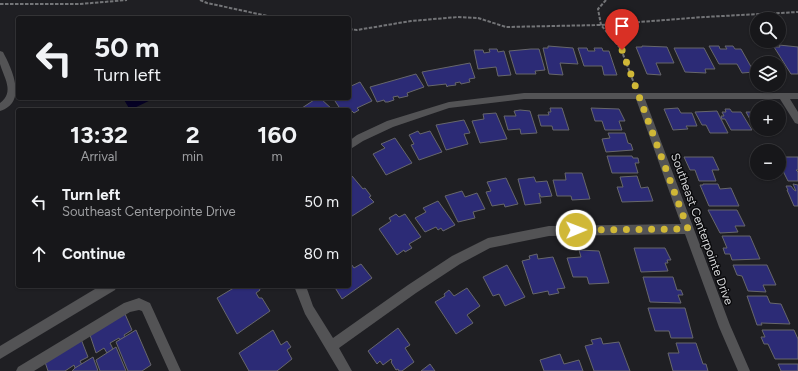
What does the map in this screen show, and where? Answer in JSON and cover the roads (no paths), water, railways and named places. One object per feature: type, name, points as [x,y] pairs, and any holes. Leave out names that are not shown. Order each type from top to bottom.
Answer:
[{"type":"street","points":[[0,54],[13,90],[11,98],[0,108]]},
{"type":"street","points":[[351,145],[360,138],[390,124],[449,105],[524,96],[798,96]]},
{"type":"street","name":"Southeast Centerpointe Drive","points":[[639,96],[725,327],[744,371]]},
{"type":"street","points":[[783,96],[798,120]]},
{"type":"street","points":[[332,346],[412,289],[456,260],[488,243],[548,230],[688,229]]},
{"type":"street","points":[[0,352],[108,288]]},
{"type":"street","points":[[301,288],[309,310],[346,371]]},
{"type":"street","points":[[22,371],[128,307],[139,304],[146,307],[175,371]]},
{"type":"water","points":[[124,100],[151,100],[134,108],[129,108]]}]
